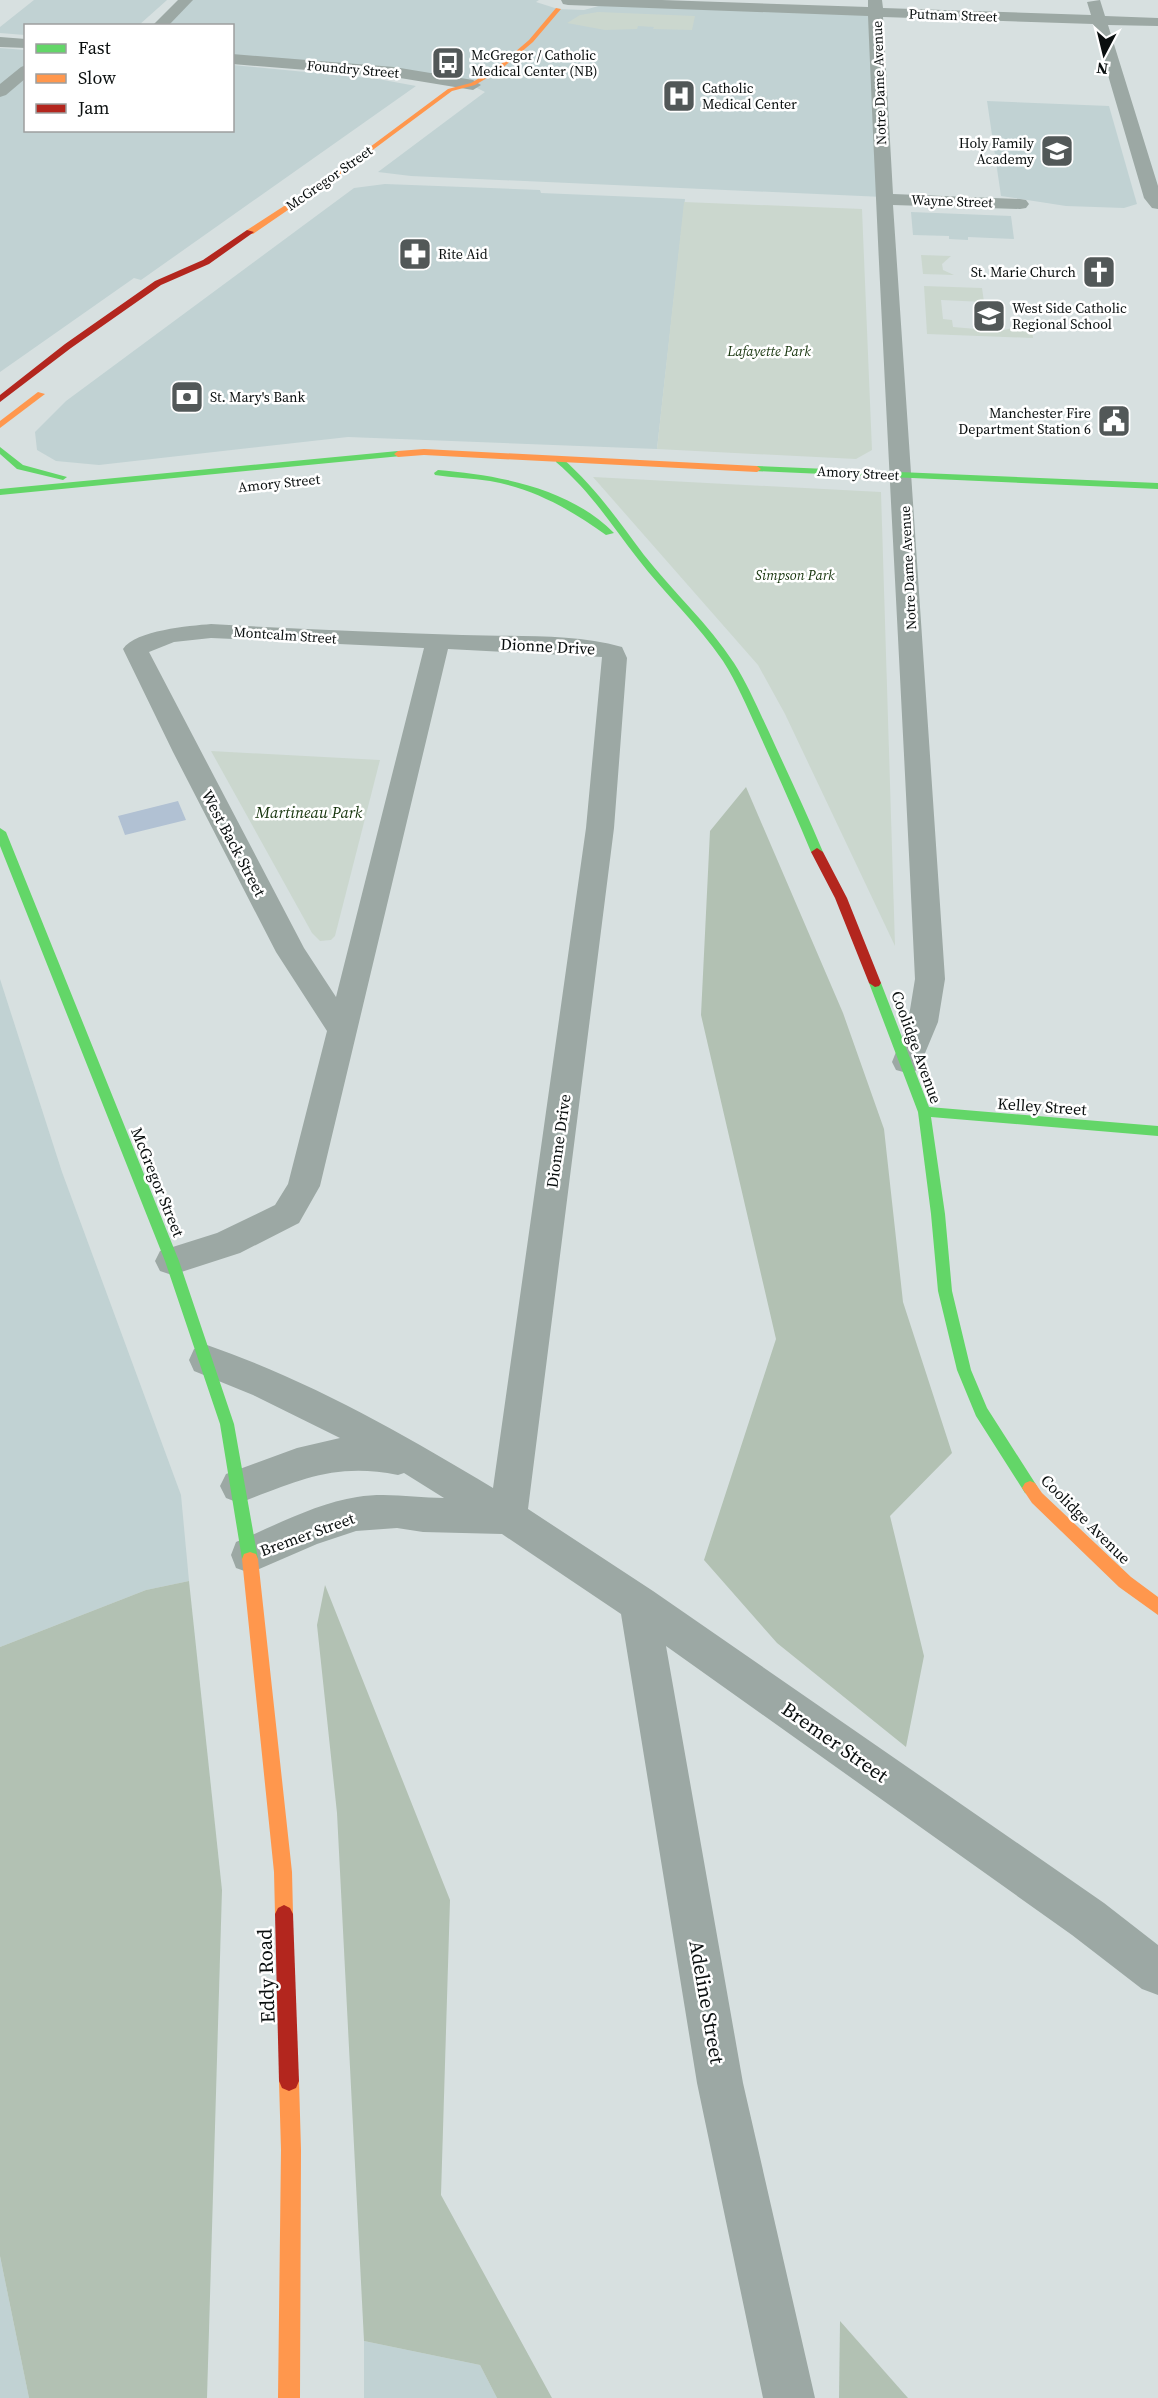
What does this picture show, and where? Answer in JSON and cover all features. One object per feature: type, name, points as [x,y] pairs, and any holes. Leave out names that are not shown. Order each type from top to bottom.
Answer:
[{"type":"street","points":[[161,24],[186,0]]},
{"type":"street","points":[[1093,0],[1153,198],[1158,204]]},
{"type":"street","points":[[525,25],[565,3]]},
{"type":"street","points":[[473,85],[524,48],[565,3]]},
{"type":"street","name":"Putnam Street","points":[[565,3],[876,6],[1158,22]]},
{"type":"street","name":"Notre Dame Avenue","points":[[876,6],[891,340],[930,979],[923,1022],[907,1062]]},
{"type":"street","points":[[0,42],[24,44]]},
{"type":"street","name":"Foundry Street","points":[[234,59],[394,72],[449,85],[473,85]]},
{"type":"street","name":"McGregor Street","points":[[0,399],[68,346],[158,283],[206,262],[342,171],[449,85],[464,68]]},
{"type":"street","points":[[0,92],[24,72]]},
{"type":"street","name":"Wayne Street","points":[[884,199],[1020,204]]},
{"type":"street","name":"McGregor Street","points":[[183,288],[206,262]]},
{"type":"street","points":[[0,387],[68,346]]},
{"type":"street","points":[[0,425],[52,386]]},
{"type":"street","points":[[0,431],[14,414]]},
{"type":"street","name":"Amory Street","points":[[0,450],[8,460],[22,468],[57,476],[101,479],[206,474]]},
{"type":"street","name":"Amory Street","points":[[0,492],[424,452],[1158,486]]},
{"type":"street","name":"Amory Street","points":[[422,471],[559,460]]},
{"type":"street","name":"Coolidge Avenue","points":[[559,460],[583,481],[613,517],[642,558],[701,624],[740,682],[794,797],[811,841],[841,898],[907,1062],[924,1112],[938,1214],[945,1291],[964,1370],[981,1411],[1005,1452],[1037,1498],[1125,1582],[1158,1607]]},
{"type":"street","name":"Coolidge Avenue","points":[[422,471],[485,478],[537,490],[574,507],[642,558]]},
{"type":"street","name":"Montcalm Street","points":[[135,649],[170,635],[212,631],[327,638],[438,641]]},
{"type":"street","points":[[172,1261],[228,1243],[287,1214],[304,1186],[438,641]]},
{"type":"street","name":"Dionne Drive","points":[[438,641],[602,649],[613,652],[615,658],[600,828],[508,1517]]},
{"type":"street","name":"West Back Street","points":[[135,649],[186,752],[291,952],[343,1032]]},
{"type":"street","name":"McGregor Street","points":[[0,832],[172,1261],[207,1360],[227,1424],[250,1555]]},
{"type":"street","name":"Kelley Street","points":[[924,1112],[1158,1131]]},
{"type":"street","name":"Bremer Street","points":[[207,1360],[266,1384],[389,1444],[508,1517],[639,1604],[1088,1919],[1158,1973]]},
{"type":"street","name":"Bremer Street","points":[[239,1486],[290,1466],[331,1454],[358,1452],[383,1455],[428,1468]]},
{"type":"street","name":"Bremer Street","points":[[250,1555],[309,1529],[356,1514],[397,1511],[423,1515],[508,1517]]},
{"type":"street","name":"Eddy Road","points":[[250,1555],[283,1872],[291,2150],[290,2398]]},
{"type":"street","name":"Adeline Street","points":[[639,1604],[722,2094],[789,2398]]},
{"type":"shaded area","points":[[34,0],[167,0],[140,24],[24,24],[24,35],[0,33],[0,27]]},
{"type":"shaded area","name":"Catholic Medical Center","points":[[186,0],[539,0],[536,2],[558,9],[584,10],[606,4],[876,12],[883,197],[411,176],[378,172],[485,92],[453,76],[234,59],[234,24],[161,24]]},
{"type":"shaded area","points":[[0,48],[24,50],[24,132],[234,132],[234,65],[378,79],[416,86],[141,280],[134,278],[0,372]]},
{"type":"shaded area","points":[[987,101],[1109,106],[1137,204],[1124,208],[1066,206],[1001,196]]},
{"type":"shaded area","points":[[385,184],[685,199],[657,449],[348,437],[99,465],[56,461],[37,450],[35,432],[66,401],[354,188]]},
{"type":"shaded area","points":[[911,212],[1011,216],[1014,239],[968,237],[968,240],[949,239],[949,236],[913,235]]},
{"type":"shaded area","points":[[0,979],[62,1172],[181,1495],[189,1581],[146,1590],[0,1647]]},
{"type":"shaded area","points":[[0,2256],[29,2398],[0,2398]]},
{"type":"shaded area","points":[[364,2341],[480,2365],[497,2398],[364,2398]]},
{"type":"green space","points":[[598,12],[695,16],[692,30],[653,29],[654,27],[638,26],[637,29],[605,30],[567,23],[580,15]]},
{"type":"green space","name":"Lafayette Park","points":[[684,202],[862,209],[872,450],[856,459],[657,449]]},
{"type":"green space","points":[[921,255],[951,256],[942,264],[943,270],[954,275],[923,274]]},
{"type":"green space","points":[[924,286],[982,288],[984,302],[941,300],[943,319],[952,320],[953,327],[1000,331],[1012,328],[1032,329],[1033,338],[927,334]]},
{"type":"green space","name":"Simpson Park","points":[[593,477],[881,492],[895,946],[785,714],[758,665]]},
{"type":"green space","name":"Martineau Park","points":[[211,751],[380,760],[335,936],[331,940],[320,941],[312,933]]},
{"type":"green space","points":[[746,787],[843,1013],[884,1129],[903,1302],[952,1453],[890,1516],[924,1656],[906,1747],[777,1643],[704,1560],[776,1339],[701,1015],[710,831]]},
{"type":"green space","points":[[189,1581],[222,1890],[207,2398],[29,2398],[0,2256],[0,1647],[146,1590]]},
{"type":"green space","points":[[325,1585],[450,1900],[441,2195],[552,2398],[497,2398],[480,2365],[364,2341],[337,1813],[317,1625]]},
{"type":"green space","points":[[840,2321],[908,2398],[839,2398]]},
{"type":"water","points":[[178,801],[186,820],[125,835],[118,816]]},
{"type":"traffic: fast","points":[[0,450],[20,467],[63,477]]},
{"type":"traffic: fast","points":[[0,492],[398,454]]},
{"type":"traffic: fast","points":[[559,460],[583,481],[613,517],[642,558],[701,624],[728,662],[740,682],[794,797],[817,852]]},
{"type":"traffic: fast","points":[[757,469],[1158,486]]},
{"type":"traffic: fast","points":[[438,473],[487,478],[529,488],[568,505],[609,533]]},
{"type":"traffic: fast","points":[[0,832],[172,1261],[227,1424],[250,1559]]},
{"type":"traffic: fast","points":[[875,983],[924,1112],[938,1214],[945,1291],[964,1370],[981,1411],[1030,1488]]},
{"type":"traffic: fast","points":[[924,1112],[1158,1131]]},
{"type":"traffic: slow","points":[[250,232],[337,174],[450,90],[473,84],[497,70],[531,41],[558,9]]},
{"type":"traffic: slow","points":[[0,425],[41,394]]},
{"type":"traffic: slow","points":[[398,454],[424,452],[757,469]]},
{"type":"traffic: slow","points":[[1030,1488],[1037,1498],[1125,1582],[1158,1607]]},
{"type":"traffic: slow","points":[[250,1559],[283,1872],[284,1914]]},
{"type":"traffic: slow","points":[[289,2081],[291,2150],[289,2398]]},
{"type":"traffic: jam","points":[[0,399],[68,346],[158,283],[206,262],[250,232]]},
{"type":"traffic: jam","points":[[817,852],[841,898],[875,983]]},
{"type":"traffic: jam","points":[[284,1914],[289,2081]]},
{"type":"place","name":"McGregor / Catholic Medical Center (NB)","points":[[448,63]]},
{"type":"place","name":"Catholic Medical Center","points":[[679,96]]},
{"type":"place","name":"Holy Family Academy","points":[[1057,151]]},
{"type":"place","name":"Rite Aid","points":[[415,254]]},
{"type":"place","name":"St. Marie Church","points":[[1099,272]]},
{"type":"place","name":"West Side Catholic Regional School","points":[[989,316]]},
{"type":"place","name":"St. Mary's Bank","points":[[187,397]]},
{"type":"place","name":"Manchester Fire Department Station 6","points":[[1114,421]]}]
